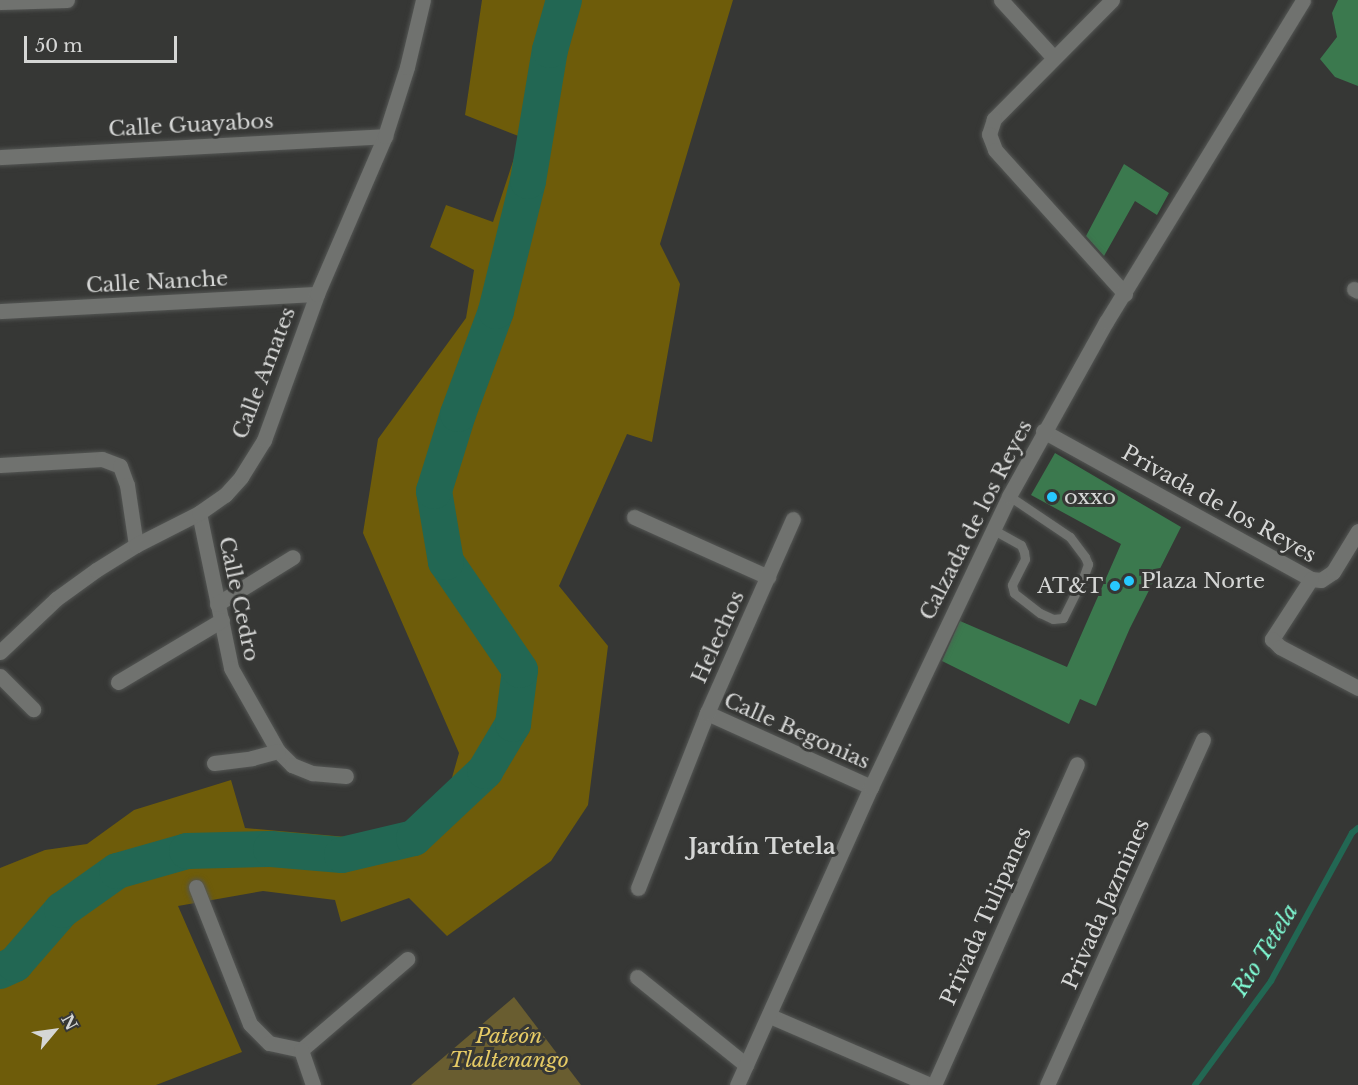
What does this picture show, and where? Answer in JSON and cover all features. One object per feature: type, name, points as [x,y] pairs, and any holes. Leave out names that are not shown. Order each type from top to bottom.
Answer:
[{"type":"street","points":[[0,2],[67,0]]},
{"type":"street","name":"Calle Amates","points":[[0,651],[56,599],[136,545],[200,513],[225,495],[241,477],[264,440],[317,294],[385,136],[407,67],[423,0]]},
{"type":"street","points":[[1001,0],[1053,57]]},
{"type":"street","points":[[1112,0],[994,119],[989,134],[995,150],[1125,294]]},
{"type":"street","name":"Calzada de los Reyes","points":[[737,1085],[871,787],[1009,496],[1043,431],[1304,0]]},
{"type":"street","name":"Calle Guayabos","points":[[0,157],[385,136]]},
{"type":"street","name":"Calle Nanche","points":[[0,310],[317,294]]},
{"type":"street","name":"Privada de los Reyes","points":[[1043,431],[1311,579],[1321,580],[1334,572],[1358,531]]},
{"type":"street","points":[[0,465],[102,459],[120,466],[127,485],[136,545]]},
{"type":"street","name":"Calle Cedro","points":[[200,513],[231,668],[278,750],[292,765],[312,773],[346,776]]},
{"type":"street","name":"Helechos","points":[[634,517],[768,577]]},
{"type":"street","name":"Helechos","points":[[638,888],[707,713],[793,519]]},
{"type":"street","points":[[217,604],[294,557]]},
{"type":"street","points":[[1311,579],[1272,639],[1280,647],[1358,688]]},
{"type":"street","points":[[118,682],[222,620]]},
{"type":"street","points":[[0,676],[33,709]]},
{"type":"street","name":"Calle Begonias","points":[[707,713],[871,787]]},
{"type":"street","name":"Privada Jazmines","points":[[1047,1085],[1203,740]]},
{"type":"street","points":[[214,763],[252,758],[278,750]]},
{"type":"street","name":"Privada Tulipanes","points":[[932,1085],[1077,764]]},
{"type":"street","points":[[196,887],[250,1024],[268,1043],[301,1050]]},
{"type":"street","points":[[301,1050],[406,960]]},
{"type":"street","points":[[637,977],[746,1065]]},
{"type":"street","points":[[770,1016],[932,1085]]},
{"type":"street","points":[[301,1050],[313,1085]]},
{"type":"lane","points":[[992,529],[1021,545],[1024,552],[1025,559],[1012,585],[1014,593],[1040,613],[1053,619],[1063,618],[1083,578],[1088,564],[1085,557],[1070,537],[1009,496]]},
{"type":"green space","name":"Pateón Tlaltenango","points":[[514,997],[581,1085],[411,1085]]},
{"type":"shaded area","points":[[482,0],[733,0],[660,244],[680,284],[652,442],[627,434],[559,586],[608,646],[588,805],[551,861],[447,936],[409,898],[341,922],[335,900],[263,891],[178,906],[242,1052],[156,1085],[0,1085],[0,868],[45,850],[87,844],[134,810],[231,780],[245,828],[369,839],[404,826],[449,788],[459,753],[363,533],[378,439],[466,318],[474,270],[430,247],[446,205],[493,222],[521,137],[465,115]]},
{"type":"building","points":[[1338,0],[1358,0],[1358,86],[1335,77],[1320,59],[1337,37],[1332,13]]},
{"type":"building","points":[[1124,164],[1169,193],[1157,215],[1135,201],[1104,256],[1086,236]]},
{"type":"building","name":"Plaza Norte","points":[[1055,453],[1181,527],[1130,628],[1096,706],[1080,699],[1069,724],[942,661],[960,621],[1067,667],[1121,544],[1031,495]]},
{"type":"waterway","points":[[0,971],[15,964],[62,910],[117,871],[187,851],[271,849],[342,855],[414,838],[485,771],[513,724],[520,670],[446,562],[434,491],[458,414],[496,311],[528,181],[550,50],[564,0]]},
{"type":"waterway","name":"Rio Tetela","points":[[1195,1085],[1271,981],[1352,833],[1358,828]]},
{"type":"place","name":"oxxo","points":[[1052,497]]},
{"type":"place","name":"Plaza Norte","points":[[1129,581]]},
{"type":"place","name":"AT&T","points":[[1115,586]]},
{"type":"district","name":"Jardín Tetela","points":[[762,847]]}]
